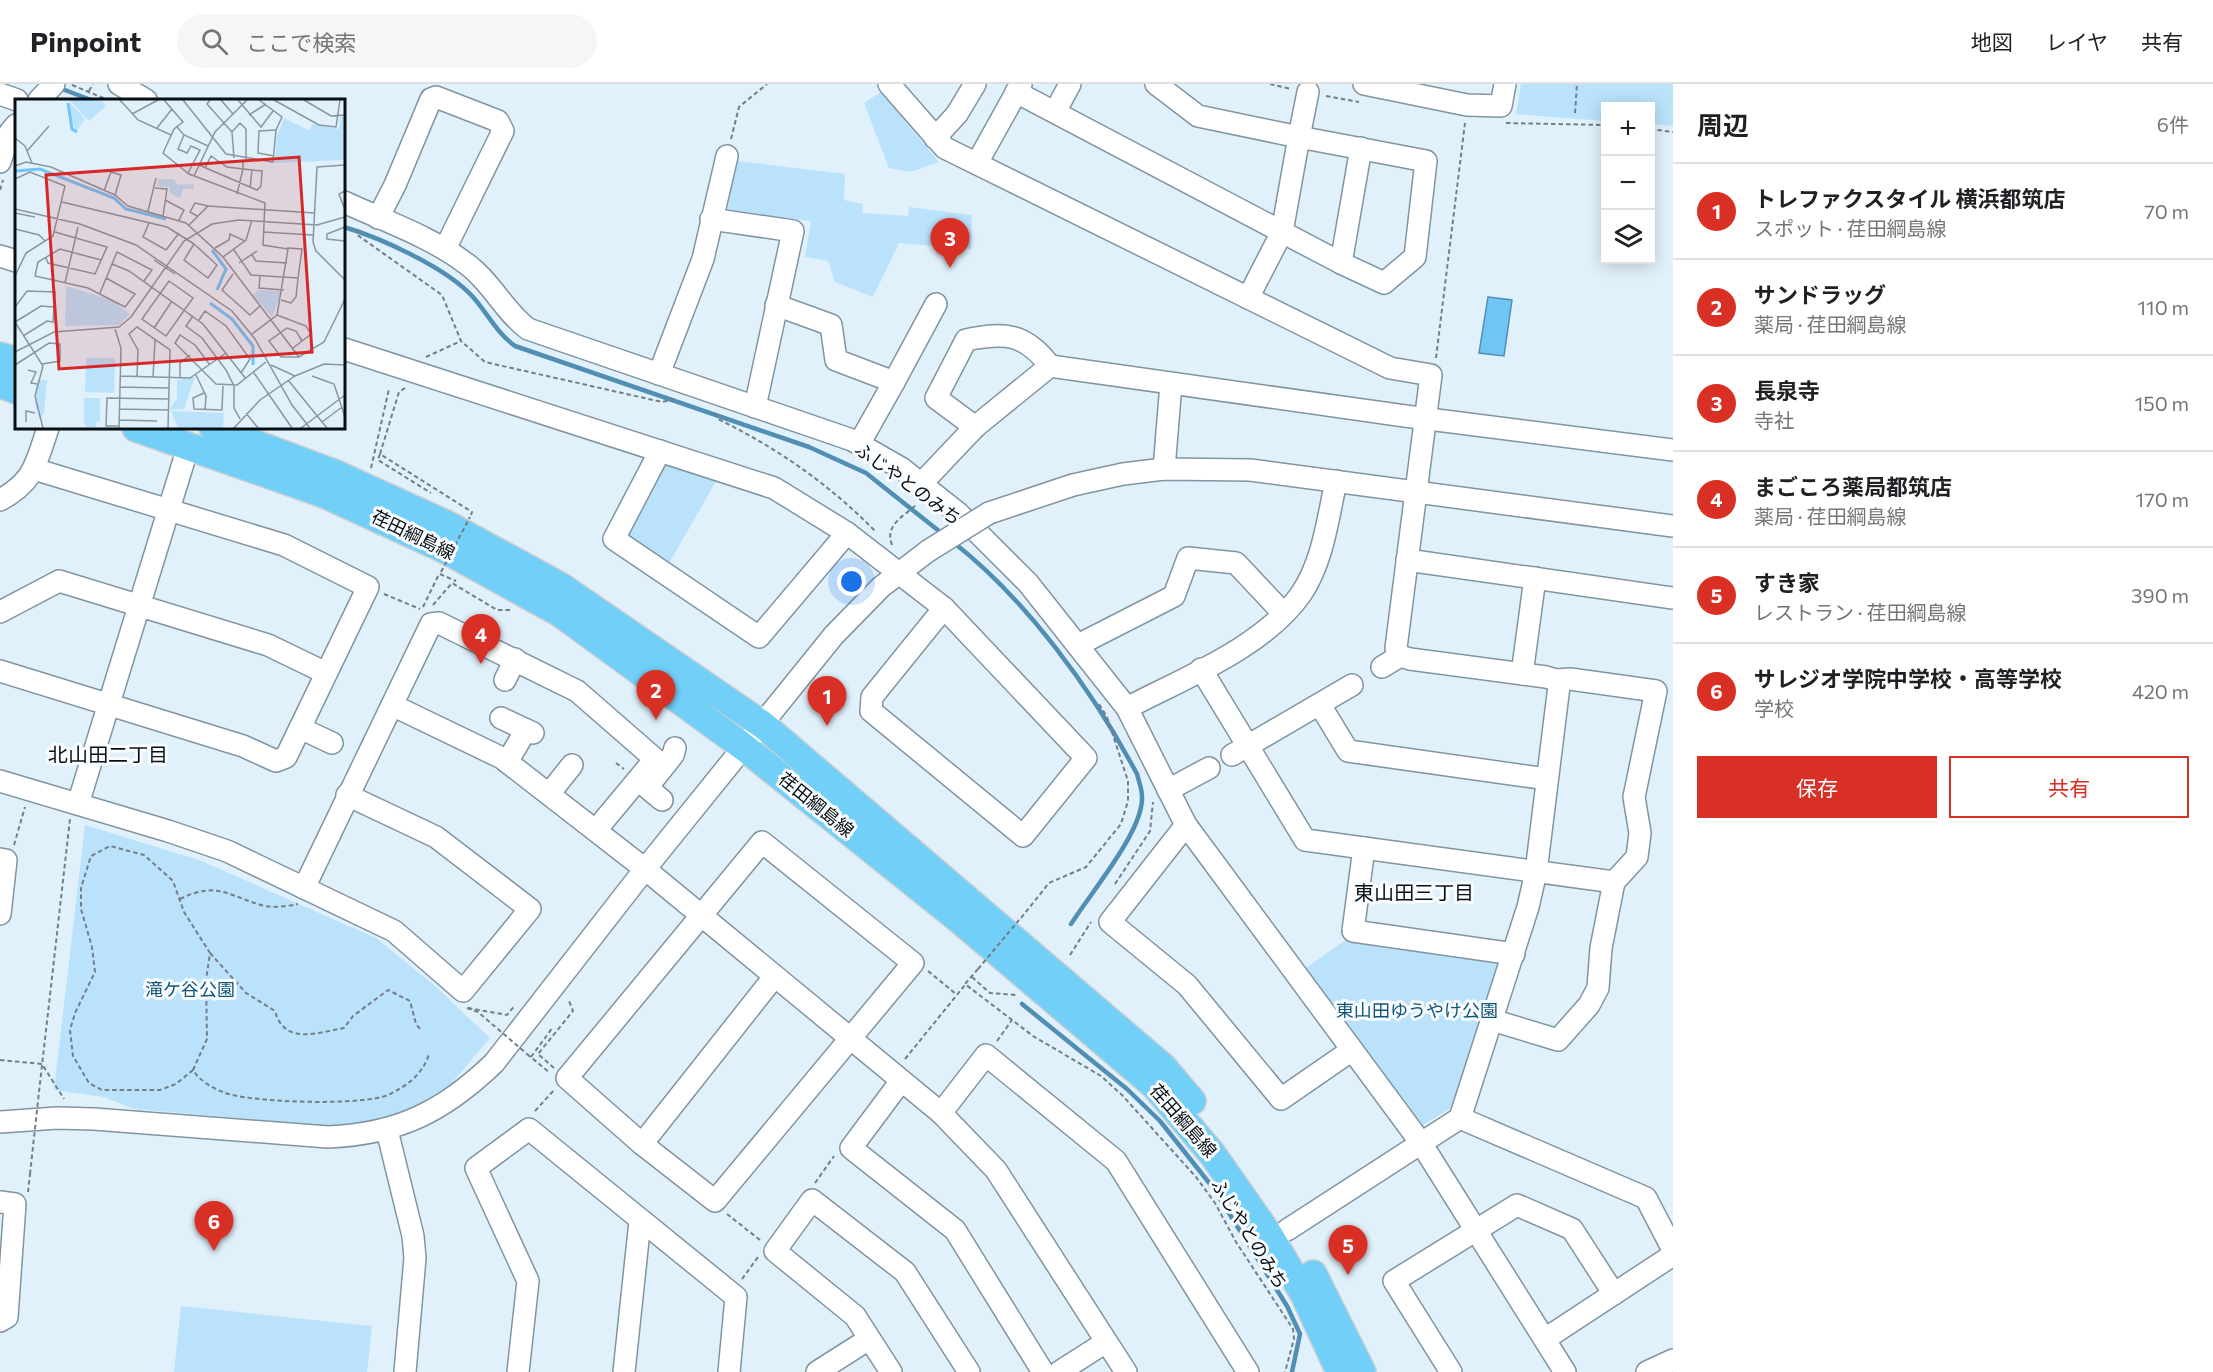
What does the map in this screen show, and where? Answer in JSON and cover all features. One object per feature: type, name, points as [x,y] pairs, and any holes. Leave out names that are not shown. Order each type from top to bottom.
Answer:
[{"type":"main road","points":[[0,356],[15,361]]},
{"type":"main road","points":[[0,384],[15,390]]},
{"type":"main road","name":"荏田綱島線","points":[[139,429],[189,444],[324,494],[444,549],[560,614],[745,748],[961,921],[1155,1086],[1213,1155],[1269,1235],[1304,1294],[1340,1372]]},
{"type":"main road","name":"荏田綱島線","points":[[216,429],[336,474],[468,536],[560,586],[763,725],[1163,1066],[1227,1143],[1287,1230],[1333,1310],[1362,1372]]},
{"type":"street","points":[[40,99],[54,84]]},
{"type":"street","points":[[119,84],[144,99]]},
{"type":"street","points":[[889,84],[945,148],[1390,368],[1431,375],[1395,638],[1400,656]]},
{"type":"street","points":[[935,138],[957,114],[975,84]]},
{"type":"street","points":[[1055,112],[1070,84]]},
{"type":"street","points":[[977,163],[1019,88],[1055,112],[1341,263],[1384,283],[1415,257],[1426,161],[1198,116],[1156,84]]},
{"type":"street","points":[[1364,84],[1467,105],[1500,106],[1505,84]]},
{"type":"street","points":[[1248,298],[1282,232],[1308,92]]},
{"type":"street","points":[[0,94],[15,99]]},
{"type":"street","points":[[365,224],[395,185],[431,99],[436,97],[498,121],[503,131],[445,249]]},
{"type":"street","points":[[0,162],[13,128]]},
{"type":"street","points":[[1341,263],[1361,148]]},
{"type":"street","points":[[660,374],[703,259],[727,156]]},
{"type":"street","points":[[345,203],[365,224],[445,249],[470,266],[490,285],[513,317],[528,329],[859,444],[902,468],[915,498],[958,513],[1028,583],[1078,645],[1121,716],[1160,793],[1421,1143],[1565,1372]]},
{"type":"street","points":[[711,219],[793,231],[755,407]]},
{"type":"street","points":[[0,256],[15,261]]},
{"type":"street","points":[[859,444],[936,304]]},
{"type":"street","points":[[776,305],[831,325],[836,360],[894,382]]},
{"type":"street","points":[[975,427],[936,398],[966,340],[995,334],[1016,338],[1037,349],[1050,366],[1426,419],[1673,450]]},
{"type":"street","points":[[345,349],[774,488],[847,532],[944,608],[1086,758],[1023,836],[872,711],[872,698],[944,608]]},
{"type":"street","points":[[915,498],[975,427],[1050,366]]},
{"type":"street","points":[[1164,469],[1171,384]]},
{"type":"street","points":[[0,500],[20,489],[34,469],[48,429]]},
{"type":"street","points":[[74,808],[189,444]]},
{"type":"street","points":[[660,451],[614,539],[759,637],[847,532]]},
{"type":"street","points":[[0,671],[243,746],[276,761],[286,758],[353,631],[368,587],[284,545],[169,508],[34,469]]},
{"type":"street","points":[[0,1122],[57,1118],[94,1119],[328,1137],[387,1130],[415,1120],[464,1092],[494,1063],[645,869],[834,635],[899,573],[928,551],[989,513],[1073,485],[1123,474],[1164,469],[1250,470],[1673,526]]},
{"type":"street","points":[[1121,716],[1266,632],[1302,593],[1313,569],[1336,481]]},
{"type":"street","points":[[1078,645],[1174,596],[1188,558],[1236,563],[1283,613]]},
{"type":"street","points":[[1407,560],[1673,598]]},
{"type":"street","points":[[1522,674],[1535,578]]},
{"type":"street","points":[[0,612],[59,581],[140,603],[268,645],[331,672]]},
{"type":"street","points":[[304,894],[347,795],[431,624],[450,623],[482,638],[515,659],[577,691],[655,759],[649,789]]},
{"type":"street","points":[[1382,667],[1400,656],[1556,680],[1656,691],[1634,796],[1640,833],[1637,856],[1614,882],[1601,948],[1599,988],[1589,1005],[1558,1040],[1492,1020]]},
{"type":"street","points":[[506,680],[515,659]]},
{"type":"street","points":[[1201,669],[1240,750],[1305,840],[1614,882]]},
{"type":"street","points":[[1287,1230],[1460,1118],[1514,954],[1536,872],[1559,691],[1556,680]]},
{"type":"street","points":[[1240,750],[1352,685]]},
{"type":"street","points":[[392,705],[507,762],[597,830],[941,1113],[996,1170],[1126,1372]]},
{"type":"street","points":[[1320,705],[1348,751],[1547,779]]},
{"type":"street","points":[[501,718],[529,731],[507,762]]},
{"type":"street","points":[[300,728],[332,743]]},
{"type":"street","points":[[597,830],[649,789],[673,755],[675,748]]},
{"type":"street","points":[[549,794],[572,765]]},
{"type":"street","points":[[1160,793],[1209,768]]},
{"type":"street","points":[[0,781],[74,808],[227,851],[304,894],[394,931],[463,991],[530,909],[436,837],[347,795]]},
{"type":"street","points":[[1186,825],[1110,922],[1187,985],[1215,1016],[1281,1099],[1352,1050]]},
{"type":"street","points":[[762,842],[913,963],[715,1201],[564,1080],[700,916],[762,842]]},
{"type":"street","points":[[1364,848],[1353,931],[1514,954]]},
{"type":"street","points":[[0,914],[3,860]]},
{"type":"street","points":[[642,1144],[774,977]]},
{"type":"street","points":[[941,1113],[986,1055],[1116,1161],[1248,1372]]},
{"type":"street","points":[[901,1081],[851,1148],[955,1230],[1043,1372]]},
{"type":"street","points":[[1460,1118],[1646,1198],[1673,1250]]},
{"type":"street","points":[[518,1372],[528,1281],[476,1168],[529,1129],[640,1221],[666,1236],[736,1297],[729,1372]]},
{"type":"street","points":[[387,1130],[413,1236],[415,1258],[405,1372]]},
{"type":"street","points":[[891,1372],[855,1316],[775,1251],[812,1200],[905,1272],[969,1372]]},
{"type":"street","points":[[0,1202],[15,1204],[7,1317],[0,1321]]},
{"type":"street","points":[[1451,1372],[1394,1281],[1517,1205],[1572,1229],[1614,1294]]},
{"type":"street","points":[[624,1372],[640,1221]]},
{"type":"street","points":[[1545,1339],[1673,1255]]},
{"type":"street","points":[[817,1372],[869,1339]]},
{"type":"street","points":[[1059,1372],[1106,1342]]},
{"type":"street","points":[[1647,1372],[1673,1360]]},
{"type":"path","points":[[69,84],[106,99]]},
{"type":"path","points":[[89,92],[93,84]]},
{"type":"path","points":[[727,156],[738,107],[767,84]]},
{"type":"path","points":[[1575,113],[1577,84]]},
{"type":"path","points":[[94,99],[97,94]]},
{"type":"path","points":[[1431,375],[1436,361],[1466,123]]},
{"type":"path","points":[[1500,123],[1601,125]]},
{"type":"path","points":[[1655,130],[1673,132]]},
{"type":"path","points":[[353,223],[365,224]]},
{"type":"path","points":[[365,224],[356,234],[442,295],[461,341],[485,362],[662,402],[679,398],[669,394]]},
{"type":"path","points":[[420,360],[461,341]]},
{"type":"path","points":[[412,382],[399,392],[378,460],[432,494]]},
{"type":"path","points":[[370,469],[389,389]]},
{"type":"path","points":[[725,413],[714,409],[718,419],[798,464],[848,503],[879,534]]},
{"type":"path","points":[[380,454],[472,512],[422,610]]},
{"type":"path","points":[[886,542],[894,550],[890,539],[895,520],[909,512],[915,498]]},
{"type":"path","name":"ふじやとのみち","points":[[915,498],[925,510]]},
{"type":"path","points":[[455,585],[457,581]]},
{"type":"path","points":[[368,587],[427,612],[452,583],[497,610],[516,610]]},
{"type":"path","points":[[1024,993],[1005,996],[990,993],[972,977],[1049,883],[1086,867],[1121,824],[1128,801],[1128,781],[1107,717],[1095,697]]},
{"type":"path","points":[[1100,701],[1121,716]]},
{"type":"path","points":[[1114,886],[1150,831],[1154,808],[1160,793]]},
{"type":"path","points":[[3,860],[11,855],[27,800]]},
{"type":"path","points":[[30,1174],[74,808]]},
{"type":"path","points":[[210,953],[206,980],[209,1022],[207,1040],[193,1070],[176,1084],[160,1090],[102,1090],[89,1083],[80,1070],[71,1044],[75,1012],[95,972],[92,947],[81,909],[81,888],[91,856],[110,846],[144,855],[173,881],[184,912],[210,953],[246,993],[275,1011],[278,1022],[285,1030],[298,1035],[344,1028],[353,1016],[388,990],[410,1001],[416,1024],[421,1030]]},
{"type":"path","points":[[180,898],[195,891],[219,889],[266,906],[301,904],[304,894]]},
{"type":"path","points":[[1070,955],[1095,916]]},
{"type":"path","points":[[913,963],[921,966],[957,995]]},
{"type":"path","name":"ふじやとのみち","points":[[972,977],[966,984],[1012,1020],[1033,1036],[1101,1076],[1196,1177],[1293,1329],[1294,1339],[1286,1372]]},
{"type":"path","points":[[529,1129],[530,1117],[564,1080],[538,1054],[573,1011],[569,1001]]},
{"type":"path","points":[[507,1015],[467,1008],[478,1012],[527,1054]]},
{"type":"path","points":[[986,1055],[1012,1020]]},
{"type":"path","points":[[531,1057],[553,1027]]},
{"type":"path","points":[[193,1070],[224,1093],[295,1101],[346,1102],[386,1096],[420,1073],[429,1054]]},
{"type":"path","points":[[0,1060],[42,1064]]},
{"type":"path","points":[[42,1064],[64,1099]]},
{"type":"path","points":[[812,1200],[813,1186],[837,1151],[851,1148]]},
{"type":"path","points":[[715,1201],[723,1211],[775,1251]]},
{"type":"green space","points":[[1521,84],[1673,84],[1673,126],[1655,124],[1655,102],[1601,102],[1601,121],[1516,114]]},
{"type":"green space","points":[[881,92],[939,162],[910,172],[889,168],[864,103]]},
{"type":"green space","points":[[736,161],[845,174],[844,200],[863,204],[862,213],[908,216],[909,207],[972,215],[971,249],[899,243],[873,297],[835,282],[828,261],[805,257],[811,221],[727,211]]},
{"type":"green space","points":[[665,460],[718,478],[668,565],[623,536]]},
{"type":"green space","name":"滝ケ谷公園","points":[[85,825],[199,860],[376,938],[434,985],[490,1038],[451,1084],[411,1109],[368,1123],[332,1126],[134,1109],[104,1097],[54,1090]]},
{"type":"green space","name":"東山田ゆうやけ公園","points":[[1347,939],[1502,958],[1451,1108],[1423,1125],[1306,968]]},
{"type":"green space","points":[[181,1306],[372,1326],[367,1372],[174,1372]]},
{"type":"water","points":[[1488,297],[1512,300],[1504,356],[1479,353]]},
{"type":"waterway","points":[[57,87],[88,99]]},
{"type":"waterway","points":[[345,227],[394,246],[447,275],[473,297],[497,329],[515,346],[809,447],[866,473],[944,535]]},
{"type":"waterway","points":[[953,542],[1007,591],[1056,649],[1100,711],[1137,774],[1142,798],[1137,820],[1111,866],[1071,924]]},
{"type":"waterway","points":[[1022,1004],[1127,1089],[1160,1121],[1214,1189],[1287,1306],[1300,1334],[1292,1372]]},
{"type":"place","name":"長泉寺","points":[[950,268]]},
{"type":"place","name":"まごころ薬局都筑店","points":[[481,664]]},
{"type":"place","name":"サンドラッグ","points":[[656,720]]},
{"type":"place","name":"トレファクスタイル 横浜都筑店","points":[[827,726]]},
{"type":"place","name":"サレジオ学院中学校・高等学校","points":[[214,1251]]},
{"type":"place","name":"すき家","points":[[1348,1275]]},
{"type":"district","name":"北山田二丁目","points":[[108,755]]},
{"type":"district","name":"東山田三丁目","points":[[1414,893]]}]
